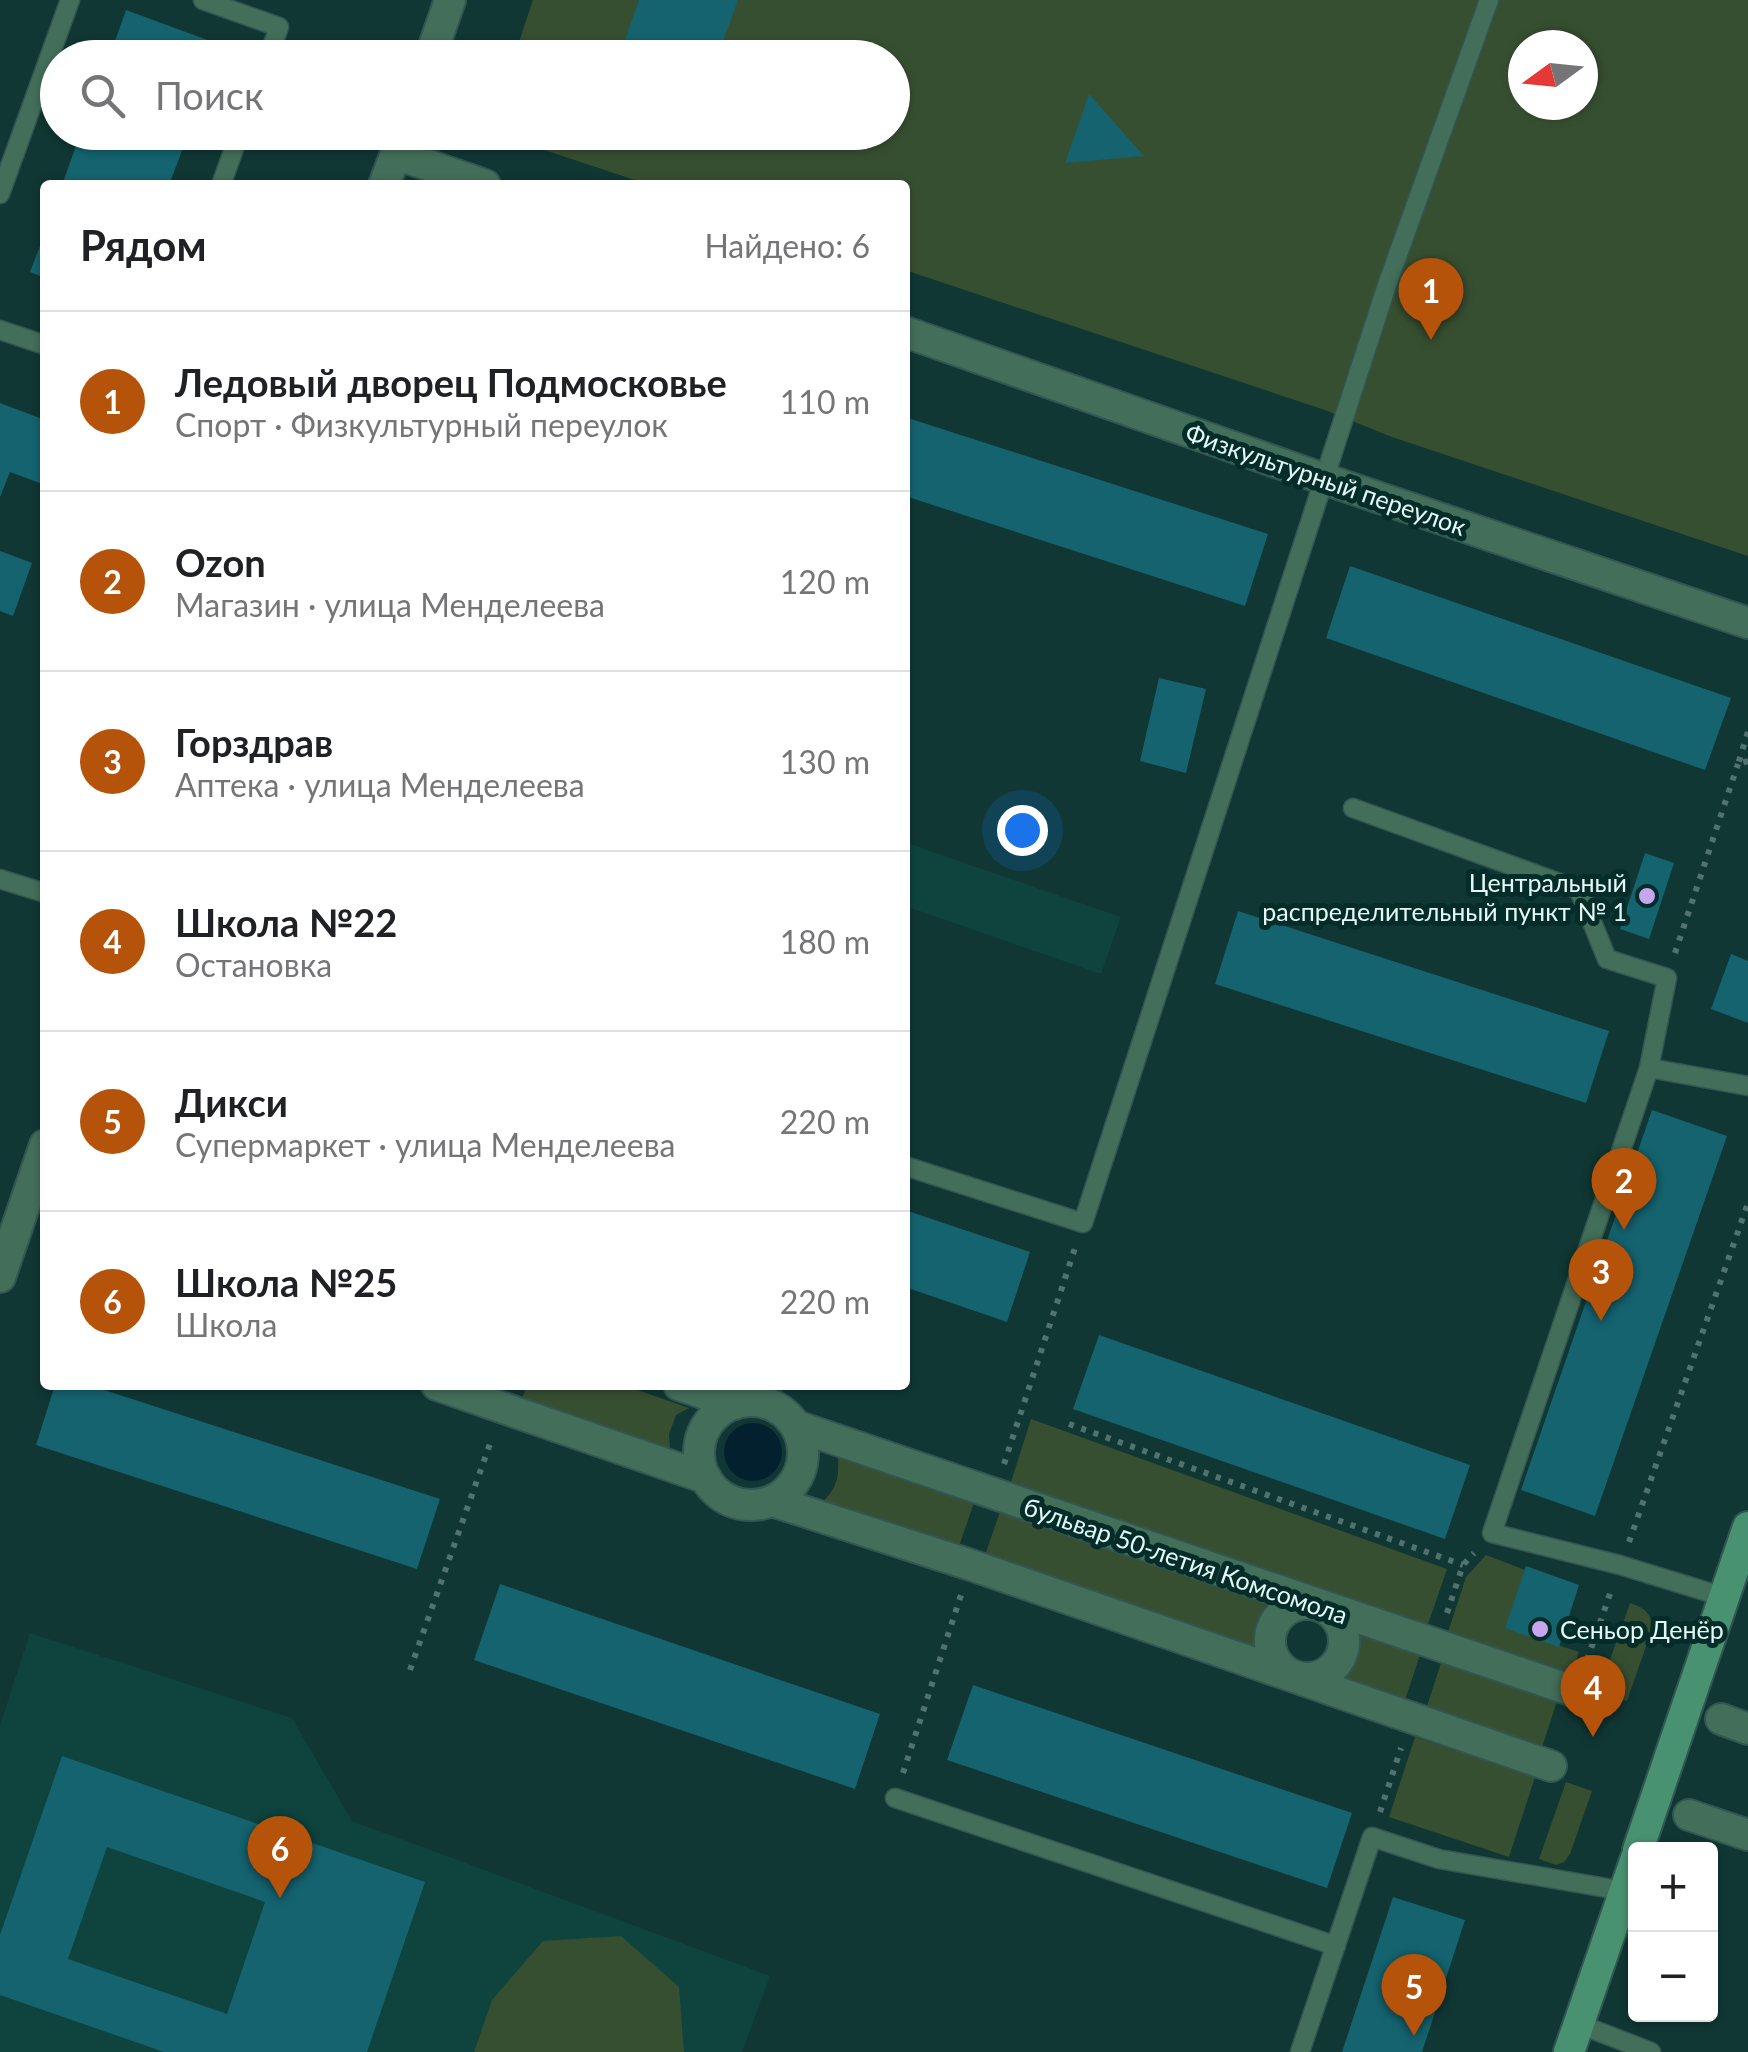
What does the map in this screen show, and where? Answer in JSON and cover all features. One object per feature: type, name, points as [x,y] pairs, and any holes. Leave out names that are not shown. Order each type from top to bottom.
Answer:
[{"type":"main road","points":[[1641,1842],[1748,1527]]},
{"type":"main road","points":[[1574,2038],[1628,1880]]},
{"type":"street","points":[[436,40],[450,0]]},
{"type":"street","points":[[386,180],[397,150]]},
{"type":"street","points":[[414,150],[475,180]]},
{"type":"street","name":"Физкультурный переулок","points":[[910,334],[1748,624]]},
{"type":"street","points":[[0,1277],[40,1160]]},
{"type":"street","points":[[452,1390],[706,1478]]},
{"type":"street","name":"бульвар 50-летия Комсомола","points":[[694,1390],[735,1404],[770,1404],[796,1426],[1576,1692]]},
{"type":"street","points":[[735,1404],[710,1421],[700,1449],[706,1478],[725,1498],[757,1505],[787,1491],[798,1477],[803,1460],[803,1442],[796,1426]]},
{"type":"street","points":[[772,1501],[971,1565],[1552,1766]]},
{"type":"street","points":[[1318,1604],[1338,1618],[1345,1641],[1343,1653],[1338,1664],[1317,1677],[1292,1675],[1274,1658],[1270,1646],[1274,1622],[1293,1606],[1318,1604]]},
{"type":"street","points":[[1689,1814],[1748,1835]]},
{"type":"lane","points":[[56,40],[70,0]]},
{"type":"lane","points":[[203,0],[279,27],[274,40]]},
{"type":"lane","points":[[910,1168],[1083,1223],[1387,285],[1489,0]]},
{"type":"lane","points":[[0,194],[40,83]]},
{"type":"lane","points":[[223,180],[234,150]]},
{"type":"lane","points":[[0,330],[40,342]]},
{"type":"lane","points":[[1353,808],[1579,890],[1606,959],[1667,978],[1649,1068],[1492,1534],[1724,1597]]},
{"type":"lane","points":[[0,879],[40,892]]},
{"type":"lane","points":[[1649,1068],[1748,1086]]},
{"type":"lane","points":[[894,1798],[1336,1946]]},
{"type":"lane","points":[[1300,2052],[1372,1837],[1439,1859],[1624,1891]]},
{"type":"lane","points":[[1574,2038],[1651,2052]]},
{"type":"path","points":[[1667,978],[1748,732]]},
{"type":"path","points":[[1738,764],[1748,762]]},
{"type":"path","points":[[1576,1692],[1748,1203]]},
{"type":"path","points":[[994,1495],[1083,1223]]},
{"type":"path","points":[[410,1670],[503,1408]]},
{"type":"path","points":[[1069,1424],[1463,1565]]},
{"type":"path","points":[[1436,1645],[1463,1565],[1492,1534]]},
{"type":"path","points":[[894,1798],[971,1565]]},
{"type":"path","points":[[1372,1837],[1412,1718]]},
{"type":"shaded area","points":[[910,844],[1121,917],[1101,974],[910,908]]},
{"type":"shaded area","points":[[753,1423],[774,1431],[782,1452],[774,1473],[753,1481],[732,1473],[724,1452],[732,1431]]},
{"type":"shaded area","points":[[30,1633],[292,1718],[352,1821],[770,1976],[742,2052],[0,2052],[0,1725]]},
{"type":"green space","points":[[533,0],[1748,0],[1748,556],[910,272],[910,180],[635,180],[544,150],[910,150],[910,40],[520,40]]},
{"type":"green space","points":[[525,1390],[637,1390],[689,1408],[676,1415],[669,1434],[670,1449],[522,1399]]},
{"type":"green space","points":[[1031,1419],[1447,1569],[1427,1627],[1010,1485]]},
{"type":"green space","points":[[838,1456],[974,1503],[958,1549],[823,1502],[836,1481]]},
{"type":"green space","points":[[1001,1509],[1270,1600],[1257,1624],[1255,1650],[984,1558]]},
{"type":"green space","points":[[1486,1555],[1525,1570],[1506,1628],[1579,1652],[1571,1676],[1447,1635],[1466,1577]]},
{"type":"green space","points":[[1630,1603],[1645,1611],[1653,1626],[1627,1701],[1599,1691]]},
{"type":"green space","points":[[1354,1631],[1420,1655],[1405,1700],[1339,1676],[1352,1656]]},
{"type":"green space","points":[[1442,1660],[1558,1698],[1542,1747],[1426,1709]]},
{"type":"green space","points":[[1415,1737],[1535,1777],[1509,1857],[1389,1817]]},
{"type":"green space","points":[[1566,1782],[1592,1791],[1570,1854],[1556,1865],[1539,1859]]},
{"type":"green space","points":[[621,1936],[679,1987],[684,2052],[474,2052],[492,2000],[543,1941]]},
{"type":"building","points":[[639,0],[738,0],[724,40],[625,40]]},
{"type":"building","points":[[126,10],[207,40],[115,40]]},
{"type":"building","points":[[1089,94],[1144,156],[1065,163]]},
{"type":"building","points":[[75,150],[182,150],[171,180],[64,180]]},
{"type":"building","points":[[40,246],[40,276],[30,272]]},
{"type":"building","points":[[0,403],[40,418],[40,483],[10,472],[0,497]]},
{"type":"building","points":[[910,419],[1268,534],[1245,606],[910,498]]},
{"type":"building","points":[[0,551],[32,563],[13,616],[0,611]]},
{"type":"building","points":[[1350,566],[1731,698],[1705,770],[1326,638]]},
{"type":"building","points":[[1159,678],[1206,689],[1186,773],[1140,761]]},
{"type":"building","name":"Центральный распределительный пункт № 1","points":[[1645,853],[1674,863],[1649,939],[1620,929]]},
{"type":"building","points":[[1238,911],[1609,1031],[1586,1103],[1215,984]]},
{"type":"building","points":[[1731,954],[1748,961],[1748,1023],[1711,1009]]},
{"type":"building","points":[[1652,1110],[1727,1136],[1595,1516],[1521,1490]]},
{"type":"building","points":[[910,1212],[1030,1252],[1007,1322],[910,1289]]},
{"type":"building","points":[[1099,1335],[1470,1465],[1445,1539],[1073,1409]]},
{"type":"building","points":[[53,1390],[104,1390],[440,1499],[417,1569],[36,1445]]},
{"type":"building","points":[[1526,1566],[1579,1585],[1559,1647],[1505,1628]]},
{"type":"building","points":[[500,1584],[880,1714],[855,1789],[474,1660]]},
{"type":"building","points":[[973,1685],[1352,1813],[1327,1888],[947,1760]]},
{"type":"building","points":[[62,1756],[425,1882],[367,2052],[164,2052],[0,1995],[0,1935]],"holes":[[[107,1847],[265,1902],[227,2014],[68,1959]]]},
{"type":"building","points":[[1393,1897],[1465,1920],[1422,2052],[1342,2052]]},
{"type":"place","name":"Ледовый дворец Подмосковье","points":[[1431,340]]},
{"type":"place","name":"Центральный распределительный пункт № 1","points":[[1647,896]]},
{"type":"place","name":"Ozon","points":[[1624,1230]]},
{"type":"place","name":"Горздрав","points":[[1601,1321]]},
{"type":"place","name":"Сеньор Денёр","points":[[1540,1629]]},
{"type":"place","name":"Школа №22","points":[[1593,1737]]},
{"type":"place","name":"Школа №25","points":[[280,1898]]},
{"type":"place","name":"Дикси","points":[[1414,2036]]}]
